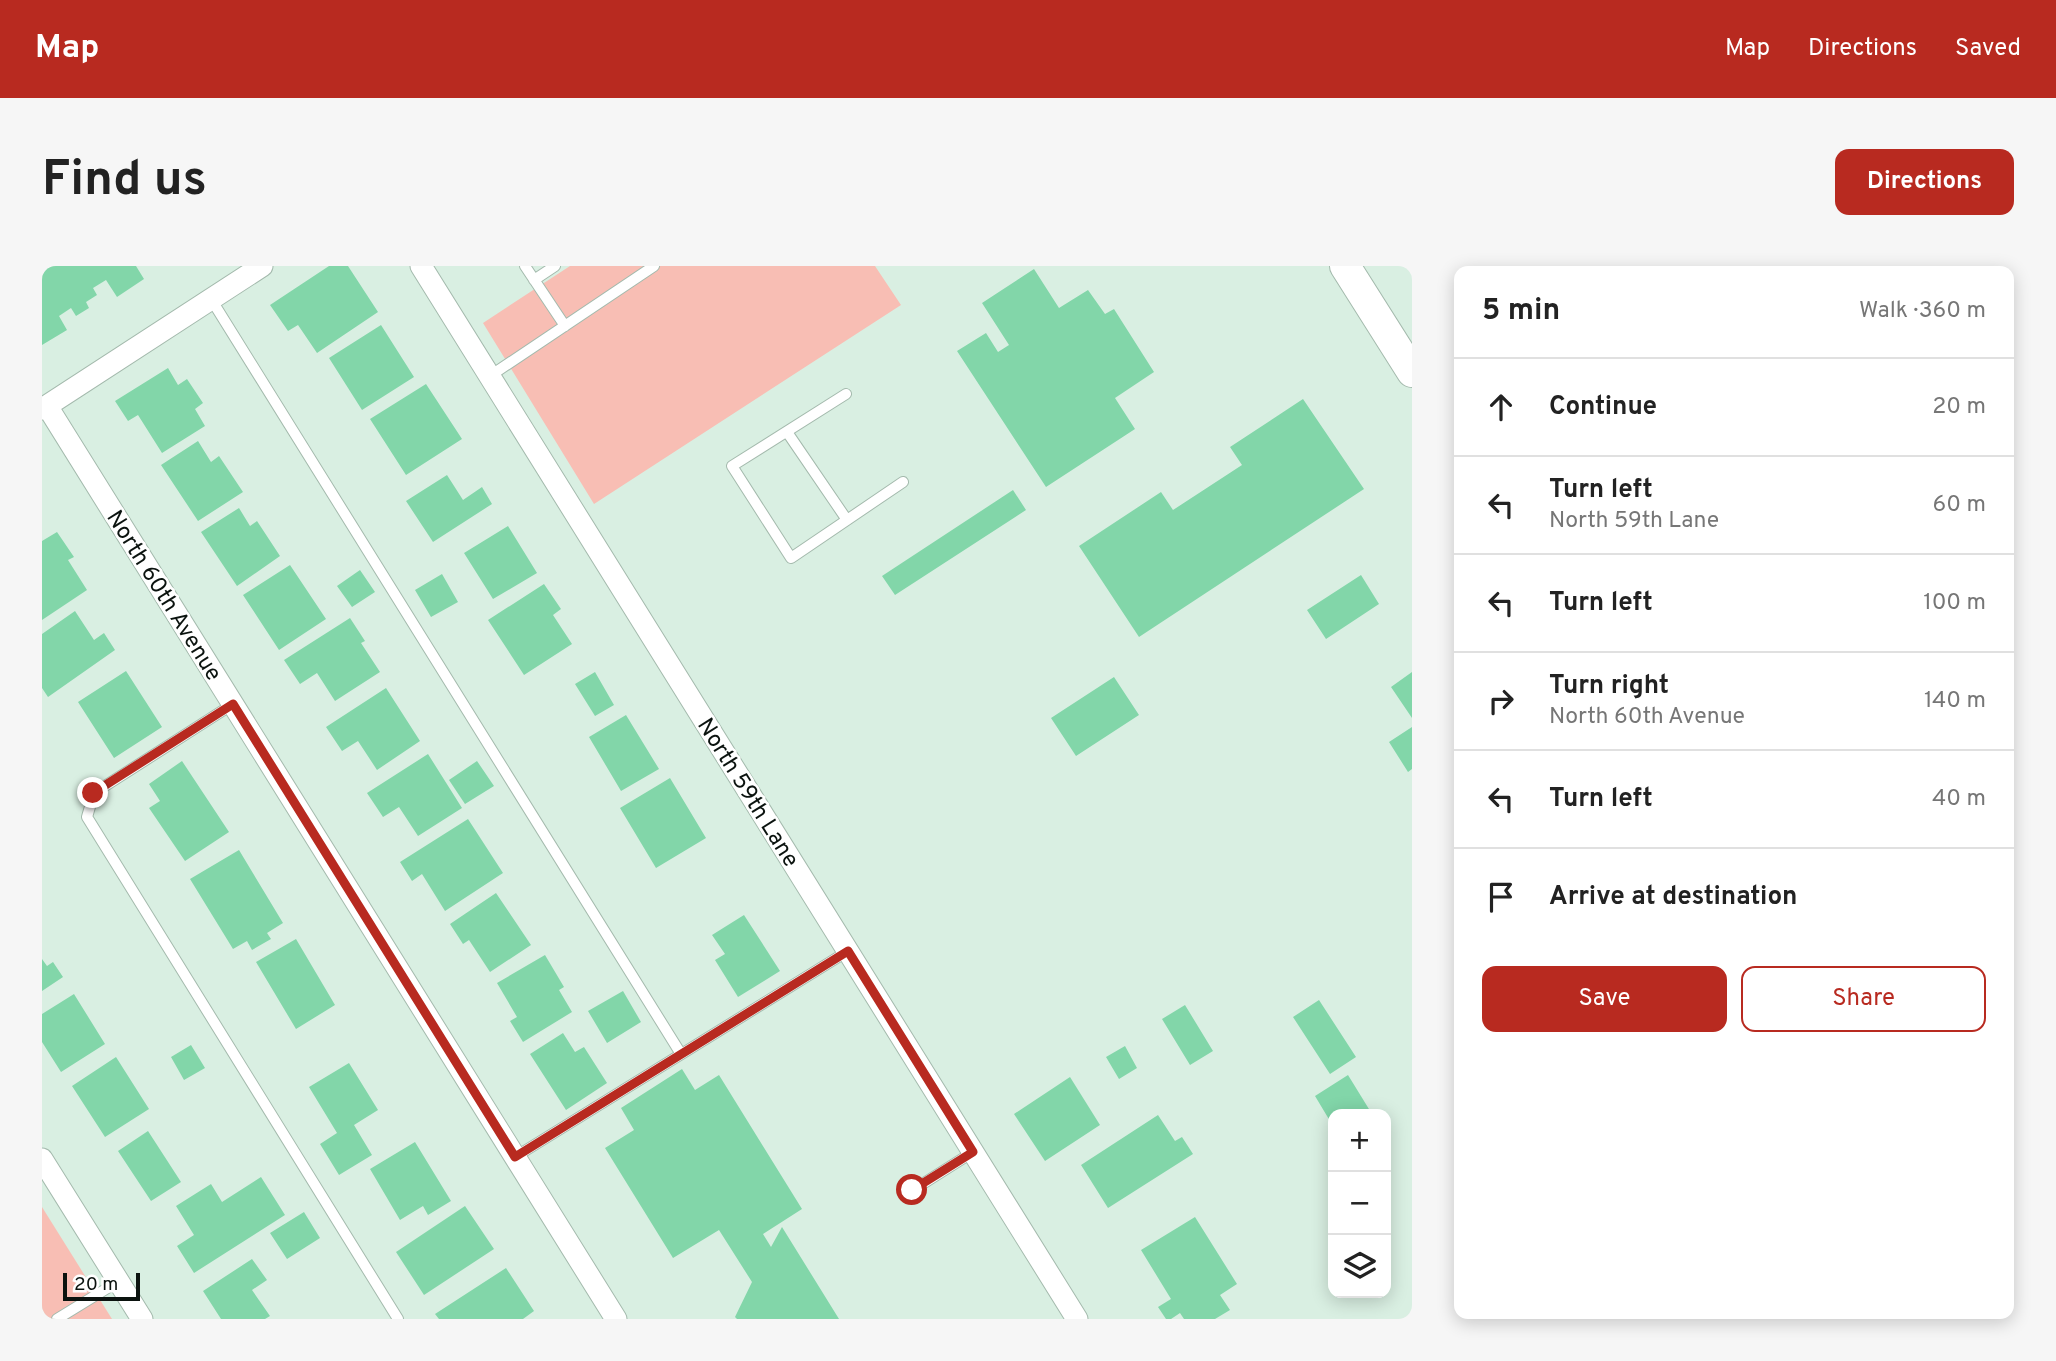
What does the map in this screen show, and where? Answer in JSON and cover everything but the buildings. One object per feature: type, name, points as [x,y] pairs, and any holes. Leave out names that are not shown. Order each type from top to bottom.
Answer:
[{"type":"main road","points":[[1345,266],[1400,345],[1412,372]]},
{"type":"street","points":[[44,407],[262,266]]},
{"type":"street","name":"North 59th Lane","points":[[421,266],[1077,1319]]},
{"type":"street","name":"North 60th Avenue","points":[[44,407],[233,704],[616,1319]]},
{"type":"street","points":[[42,1159],[142,1319]]},
{"type":"lane","points":[[525,266],[565,326]]},
{"type":"lane","points":[[534,280],[555,266]]},
{"type":"lane","points":[[489,376],[654,266]]},
{"type":"lane","points":[[211,299],[681,1054]]},
{"type":"lane","points":[[846,394],[732,466],[791,558],[903,482]]},
{"type":"lane","points":[[787,432],[847,520]]},
{"type":"lane","points":[[233,704],[93,793],[87,817],[398,1319]]},
{"type":"lane","points":[[515,1157],[848,951]]},
{"type":"lane","points":[[912,1190],[973,1152]]},
{"type":"lane","points":[[58,1319],[119,1281]]},
{"type":"shaded area","points":[[570,266],[875,266],[901,305],[594,504],[483,323]]},
{"type":"shaded area","points":[[42,1207],[112,1319],[42,1319]]},
{"type":"route","points":[[93,793],[233,704],[515,1157],[848,951],[973,1152],[912,1190]]}]
